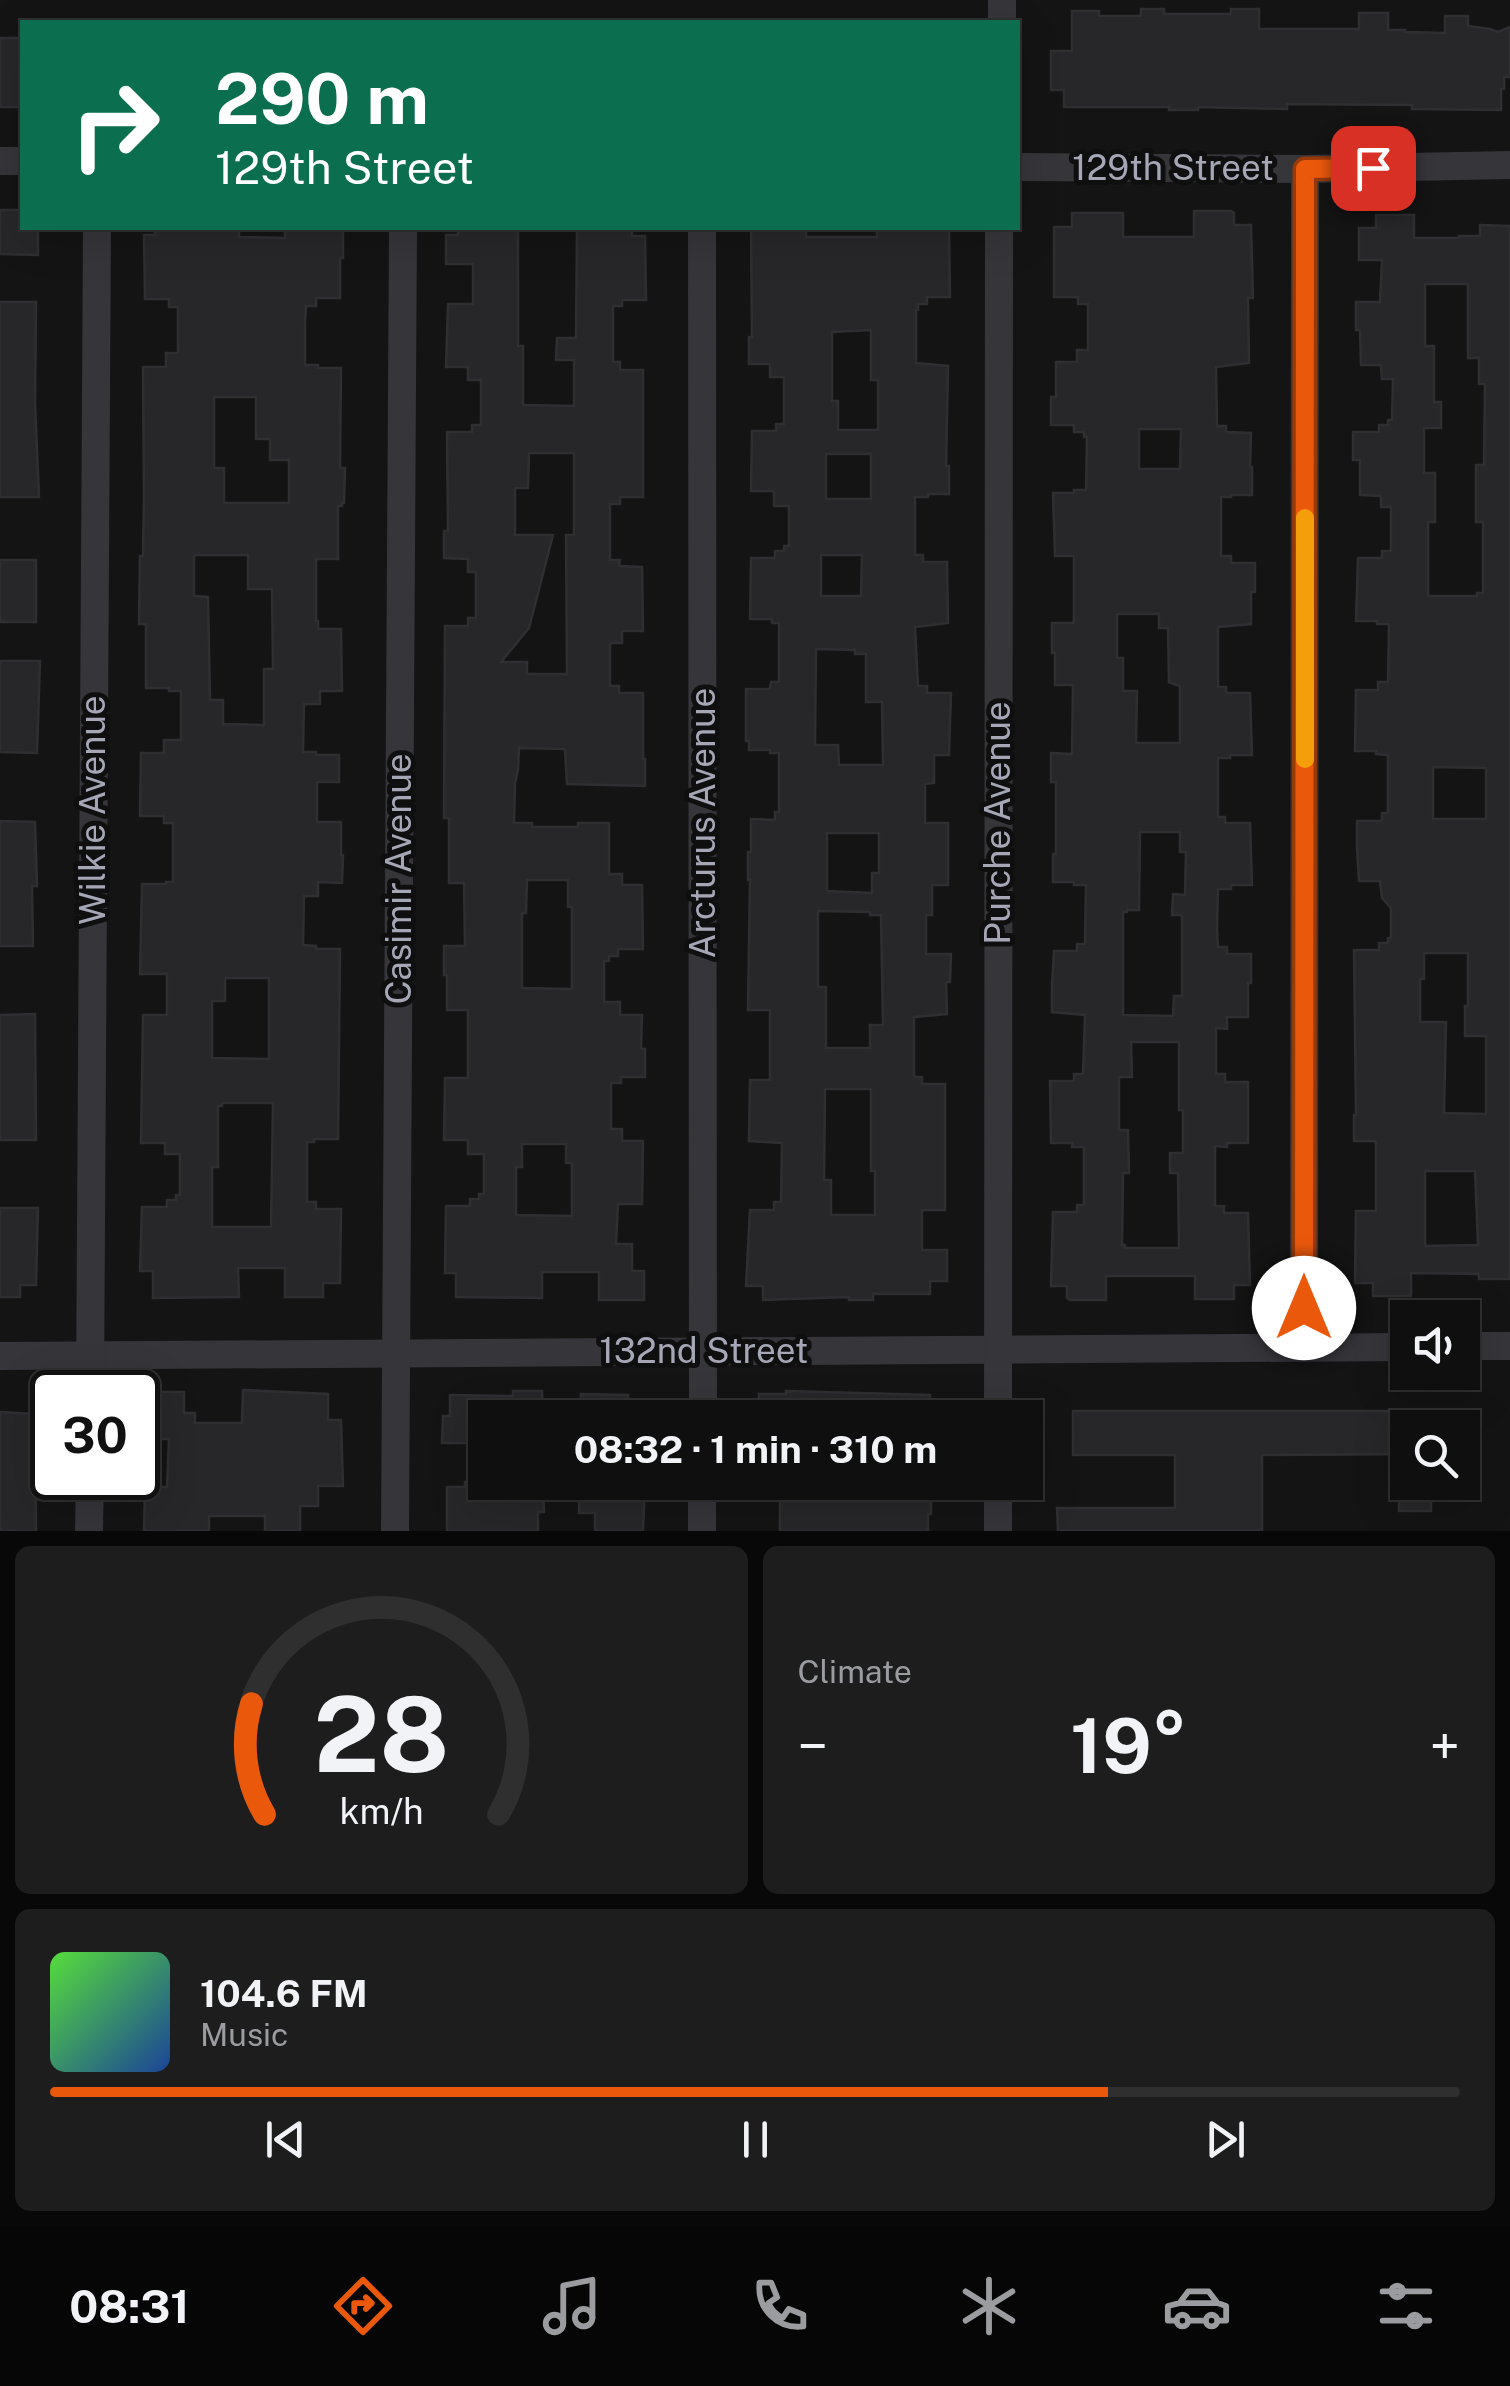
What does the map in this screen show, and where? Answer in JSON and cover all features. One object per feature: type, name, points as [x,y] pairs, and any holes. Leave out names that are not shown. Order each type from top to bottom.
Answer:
[{"type":"street","name":"129th Street","points":[[1020,167],[1305,169],[1509,165]]},
{"type":"street","points":[[1304,1348],[1305,169]]},
{"type":"street","name":"Wilkie Avenue","points":[[90,1370],[97,230]]},
{"type":"street","name":"Casimir Avenue","points":[[395,1531],[403,230]]},
{"type":"street","name":"Arcturus Avenue","points":[[702,230],[703,1400]]},
{"type":"street","name":"Purche Avenue","points":[[998,1400],[999,230]]},
{"type":"street","points":[[1480,1346],[1510,1346]]},
{"type":"street","name":"132nd Street","points":[[0,1356],[1390,1347]]},
{"type":"street","points":[[89,1531],[90,1500]]},
{"type":"street","points":[[702,1500],[702,1531]]},
{"type":"street","points":[[998,1500],[998,1531]]},
{"type":"building","points":[[1141,9],[1164,9],[1164,14],[1231,14],[1231,9],[1259,9],[1259,29],[1359,29],[1359,13],[1388,13],[1388,30],[1445,33],[1445,16],[1468,16],[1468,26],[1498,32],[1510,27],[1510,77],[1504,77],[1501,110],[1287,104],[1287,109],[1064,107],[1064,90],[1051,90],[1051,51],[1072,51],[1072,11],[1099,11],[1099,16],[1141,16]]},
{"type":"building","points":[[0,38],[20,38],[20,107],[0,107]]},
{"type":"building","points":[[0,210],[20,210],[20,230],[38,230],[38,255],[0,254]]},
{"type":"building","points":[[1194,211],[1231,211],[1234,225],[1251,225],[1253,298],[1248,298],[1249,363],[1216,367],[1217,426],[1226,426],[1226,432],[1251,433],[1252,495],[1221,497],[1221,556],[1231,556],[1231,563],[1255,563],[1251,624],[1218,627],[1218,687],[1226,687],[1226,693],[1250,693],[1252,755],[1218,758],[1218,817],[1225,817],[1225,823],[1250,823],[1252,885],[1218,889],[1217,929],[1218,947],[1227,947],[1227,954],[1251,954],[1251,983],[1248,1017],[1227,1017],[1227,1029],[1216,1028],[1216,1074],[1225,1074],[1225,1082],[1248,1082],[1248,1143],[1215,1146],[1215,1206],[1224,1206],[1224,1213],[1248,1213],[1250,1285],[1234,1285],[1234,1299],[1195,1299],[1195,1276],[1106,1276],[1106,1300],[1070,1300],[1067,1286],[1051,1286],[1053,1212],[1077,1212],[1077,1205],[1084,1205],[1084,1147],[1051,1143],[1050,1081],[1074,1081],[1074,1074],[1083,1074],[1085,1015],[1052,1012],[1052,985],[1054,951],[1077,951],[1077,944],[1085,944],[1086,885],[1053,882],[1056,782],[1051,782],[1051,753],[1072,754],[1073,685],[1055,685],[1052,623],[1074,620],[1074,556],[1055,556],[1053,493],[1086,490],[1087,437],[1084,432],[1074,432],[1074,425],[1051,425],[1051,397],[1056,397],[1056,362],[1077,362],[1077,350],[1088,350],[1088,304],[1078,304],[1078,297],[1054,297],[1054,227],[1072,227],[1072,213],[1123,213],[1123,237],[1194,237]],"holes":[[[1139,429],[1181,429],[1180,469],[1139,469]],[[1117,614],[1159,614],[1159,628],[1168,628],[1169,682],[1180,686],[1180,743],[1136,743],[1137,691],[1123,691],[1123,658],[1117,658]],[[1140,832],[1180,832],[1180,852],[1186,852],[1185,895],[1173,894],[1172,915],[1182,915],[1182,996],[1174,996],[1173,1016],[1123,1015],[1123,912],[1139,910]],[[1131,1042],[1179,1042],[1183,1153],[1170,1153],[1170,1173],[1178,1173],[1179,1248],[1122,1245],[1123,1173],[1129,1173],[1128,1130],[1119,1130],[1119,1077],[1132,1077]]]},
{"type":"building","points":[[1376,215],[1414,215],[1414,238],[1480,236],[1480,225],[1510,226],[1510,1279],[1479,1279],[1479,1274],[1411,1273],[1411,1296],[1373,1296],[1373,1283],[1355,1283],[1356,1211],[1376,1211],[1376,1144],[1354,1141],[1354,950],[1379,950],[1379,943],[1388,943],[1391,938],[1391,908],[1382,898],[1380,881],[1359,881],[1357,848],[1357,821],[1382,821],[1382,813],[1388,813],[1388,755],[1355,751],[1356,690],[1378,690],[1378,682],[1388,682],[1389,624],[1356,621],[1358,558],[1382,558],[1382,551],[1391,551],[1391,507],[1381,507],[1381,496],[1360,495],[1360,460],[1353,460],[1353,432],[1379,432],[1379,425],[1388,425],[1388,420],[1392,420],[1393,379],[1382,379],[1381,365],[1361,365],[1360,330],[1356,330],[1356,302],[1380,302],[1382,260],[1359,260],[1359,228],[1376,228]],"holes":[[[1425,284],[1468,284],[1468,358],[1479,358],[1479,384],[1485,384],[1484,465],[1476,465],[1476,522],[1483,522],[1483,593],[1477,596],[1428,596],[1428,522],[1435,522],[1435,473],[1424,473],[1424,428],[1441,428],[1441,402],[1434,402],[1434,346],[1425,346]],[[1433,767],[1486,768],[1486,819],[1433,819]],[[1424,953],[1468,953],[1465,1036],[1486,1036],[1486,1114],[1444,1113],[1446,1022],[1420,1022],[1420,979],[1424,979]],[[1425,1171],[1475,1171],[1478,1245],[1425,1246]]]},
{"type":"building","points":[[155,230],[239,230],[239,237],[285,238],[285,230],[343,230],[340,298],[316,298],[316,306],[306,306],[305,323],[305,365],[341,368],[340,468],[345,468],[344,503],[338,506],[338,559],[316,559],[316,621],[318,629],[341,629],[342,691],[320,691],[320,704],[304,704],[303,752],[339,755],[339,782],[317,782],[317,822],[341,822],[343,855],[342,883],[318,882],[318,896],[304,896],[303,945],[340,949],[338,1139],[307,1142],[307,1202],[316,1202],[316,1209],[341,1209],[340,1283],[323,1283],[323,1297],[285,1297],[285,1268],[238,1268],[239,1297],[153,1298],[153,1271],[140,1271],[142,1207],[167,1207],[167,1200],[176,1200],[176,1195],[180,1195],[180,1154],[165,1154],[165,1143],[141,1143],[143,1015],[167,1015],[167,974],[140,974],[142,884],[173,882],[173,823],[164,823],[164,816],[140,816],[141,753],[164,753],[164,740],[181,740],[181,691],[146,688],[146,624],[139,624],[144,497],[143,367],[166,367],[166,353],[178,353],[178,307],[169,307],[169,299],[145,299],[144,235],[155,235]],"holes":[[[214,397],[256,397],[256,439],[270,439],[270,460],[289,460],[289,503],[224,503],[224,468],[214,468]],[[194,555],[248,555],[248,589],[272,589],[273,669],[264,669],[264,725],[223,724],[223,700],[210,700],[208,597],[194,596]],[[225,978],[269,978],[269,1059],[212,1058],[212,1001],[225,1001]],[[273,1103],[271,1227],[212,1227],[212,1167],[218,1167],[218,1106]]]},
{"type":"building","points":[[458,230],[518,230],[518,346],[523,346],[523,405],[574,406],[574,360],[556,360],[557,338],[576,338],[577,230],[632,230],[632,236],[645,236],[646,300],[622,300],[622,306],[613,306],[613,362],[620,362],[620,370],[643,370],[643,497],[620,497],[620,504],[610,504],[610,560],[620,560],[619,566],[642,567],[643,631],[622,631],[622,643],[610,643],[610,686],[619,686],[619,693],[643,693],[645,786],[567,784],[565,749],[519,748],[514,823],[578,827],[578,823],[609,823],[609,874],[622,874],[622,885],[642,885],[643,949],[618,949],[618,956],[609,956],[609,961],[604,961],[604,1002],[620,1002],[620,1015],[642,1015],[645,1077],[621,1077],[621,1083],[611,1083],[611,1129],[622,1129],[622,1141],[643,1141],[642,1204],[618,1204],[616,1244],[632,1244],[632,1271],[644,1271],[644,1300],[599,1300],[599,1272],[542,1272],[542,1298],[456,1297],[456,1273],[445,1273],[446,1206],[470,1206],[470,1199],[479,1199],[479,1194],[484,1194],[484,1154],[468,1154],[468,1140],[444,1140],[445,1078],[468,1078],[468,1010],[447,1010],[444,975],[444,946],[465,946],[464,883],[449,883],[449,818],[444,818],[445,626],[468,626],[468,618],[476,618],[476,572],[468,572],[468,559],[444,558],[444,531],[448,531],[447,432],[472,432],[472,425],[481,425],[481,380],[468,380],[468,367],[446,367],[448,304],[473,304],[473,264],[446,264],[446,235],[458,235]],"holes":[[[529,453],[574,453],[574,535],[566,535],[567,674],[527,674],[527,662],[501,662],[529,628],[553,535],[515,535],[515,488],[528,488]],[[527,880],[568,880],[568,907],[572,907],[572,989],[522,988],[522,913],[526,913]],[[522,1144],[566,1144],[566,1163],[572,1163],[572,1216],[516,1215],[516,1167],[522,1167]]]},
{"type":"building","points":[[751,230],[806,230],[806,237],[877,237],[877,230],[949,230],[950,297],[927,297],[927,304],[918,304],[916,310],[916,363],[948,366],[949,494],[915,497],[915,555],[923,555],[923,562],[947,562],[948,623],[915,627],[918,686],[927,686],[927,693],[951,693],[949,755],[934,755],[934,783],[925,784],[925,823],[948,823],[948,885],[932,885],[932,915],[926,915],[926,954],[951,954],[950,982],[946,982],[947,1014],[914,1017],[914,1077],[922,1077],[922,1084],[945,1084],[945,1210],[922,1210],[922,1250],[947,1250],[947,1281],[930,1281],[930,1294],[873,1294],[873,1300],[763,1300],[763,1286],[746,1286],[750,1210],[774,1210],[774,1202],[781,1202],[782,1143],[749,1141],[750,1080],[770,1080],[770,1010],[748,1010],[751,819],[775,820],[775,812],[779,812],[779,753],[749,750],[746,741],[746,689],[770,689],[771,682],[779,682],[779,623],[772,623],[772,619],[750,619],[751,558],[775,558],[775,551],[784,551],[784,546],[789,546],[789,506],[774,506],[774,491],[751,491],[752,431],[776,431],[776,424],[784,424],[784,377],[770,377],[770,364],[749,364]],"holes":[[[871,330],[871,380],[878,380],[878,430],[838,430],[838,401],[832,401],[832,332]],[[826,454],[871,454],[871,499],[826,499]],[[821,555],[862,555],[861,596],[821,596]],[[816,649],[866,654],[866,702],[882,702],[883,765],[839,765],[838,745],[815,745]],[[827,833],[879,833],[879,873],[872,873],[872,893],[827,891]],[[818,911],[881,915],[883,1025],[870,1025],[870,1048],[826,1048],[826,987],[818,987]],[[825,1089],[871,1089],[875,1215],[831,1215],[831,1180],[824,1180]]]},
{"type":"building","points":[[0,302],[36,302],[39,497],[0,497]]},
{"type":"building","points":[[0,560],[36,560],[36,622],[0,622]]},
{"type":"building","points":[[0,661],[40,661],[37,753],[0,752]]},
{"type":"building","points":[[0,821],[35,822],[37,886],[32,886],[33,946],[0,946]]},
{"type":"building","points":[[35,1014],[36,1140],[0,1140],[0,1015]]},
{"type":"building","points":[[0,1208],[38,1208],[36,1285],[20,1285],[20,1297],[0,1297]]},
{"type":"building","points":[[243,1390],[328,1394],[328,1420],[341,1420],[343,1486],[318,1486],[318,1506],[300,1506],[300,1531],[265,1531],[265,1516],[209,1516],[209,1531],[144,1531],[145,1500],[160,1500],[160,1487],[167,1487],[169,1439],[160,1439],[160,1392],[184,1392],[184,1413],[195,1413],[195,1423],[242,1423]]},
{"type":"building","points":[[513,1391],[542,1391],[542,1400],[468,1400],[468,1443],[442,1443],[443,1416],[450,1416],[450,1395],[513,1396]]},
{"type":"building","points":[[581,1394],[628,1395],[628,1400],[581,1400]]},
{"type":"building","points":[[759,1394],[930,1395],[930,1400],[759,1400]]},
{"type":"building","points":[[1073,1411],[1390,1411],[1390,1454],[1262,1455],[1262,1531],[1058,1531],[1057,1508],[1175,1508],[1175,1455],[1073,1455]]},
{"type":"building","points":[[0,1412],[30,1414],[30,1500],[36,1500],[36,1531],[0,1531]]},
{"type":"building","points":[[468,1482],[468,1500],[544,1500],[544,1512],[538,1512],[538,1531],[447,1531],[447,1487],[465,1487]]},
{"type":"building","points":[[579,1500],[644,1500],[643,1531],[595,1531],[595,1513],[579,1513]]},
{"type":"building","points":[[780,1500],[931,1500],[928,1531],[780,1531]]},
{"type":"building","points":[[1399,1500],[1431,1500],[1431,1511],[1399,1511]]},
{"type":"slow traffic","points":[[1305,518],[1305,759]]},
{"type":"route","points":[[1304,1308],[1305,169],[1373,168]]}]
